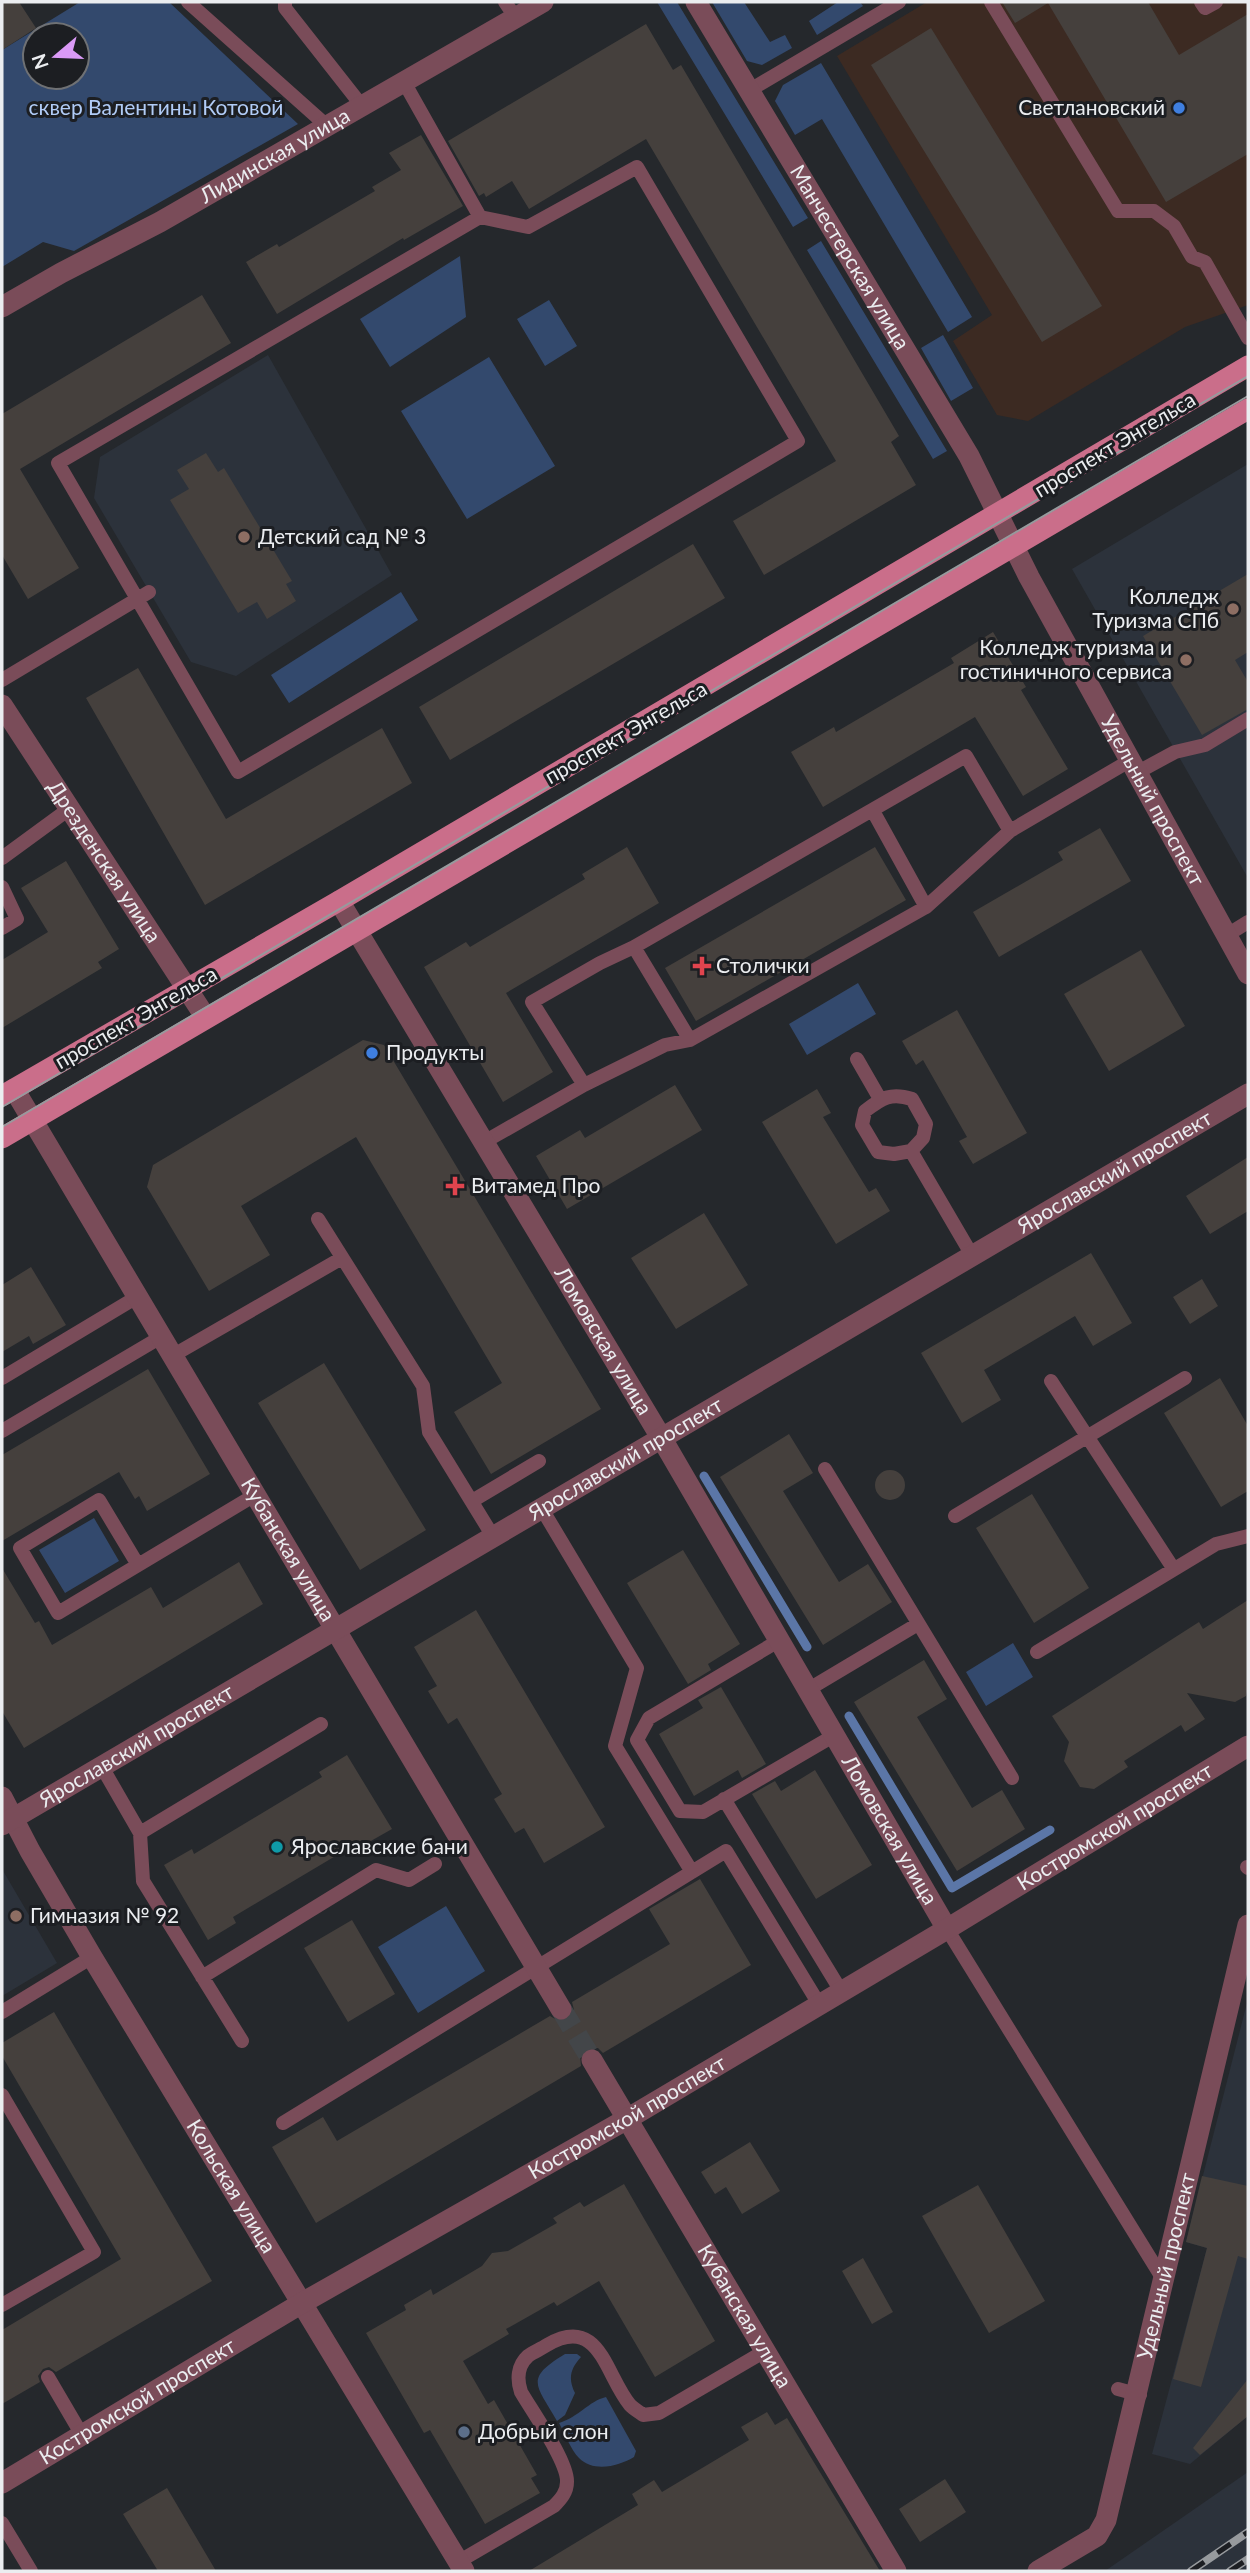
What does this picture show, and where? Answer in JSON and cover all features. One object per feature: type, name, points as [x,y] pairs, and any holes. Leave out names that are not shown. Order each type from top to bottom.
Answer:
[{"type":"main road","name":"проспект Энгельса","points":[[8,1093],[1248,366]]},
{"type":"main road","name":"проспект Энгельса","points":[[2,1138],[1248,409]]},
{"type":"street","name":"Лидинская улица","points":[[2,307],[160,222],[404,82],[511,10],[543,2]]},
{"type":"street","name":"Манчестерская улица","points":[[696,2],[969,456],[998,514]]},
{"type":"street","name":"Удельный проспект","points":[[998,514],[1248,974]]},
{"type":"street","name":"Дрезденская улица","points":[[2,705],[206,1018]]},
{"type":"street","name":"Ломовская улица","points":[[339,901],[662,1439],[947,1929]]},
{"type":"street","name":"Кубанская улица","points":[[8,1093],[32,1120],[561,2009]]},
{"type":"street","name":"Ярославский проспект","points":[[8,1821],[1248,1094]]},
{"type":"street","name":"Костромской проспект","points":[[2,2483],[302,2304],[627,2119],[1248,1746]]},
{"type":"street","name":"Кольская улица","points":[[2,1797],[8,1821],[30,1851],[461,2567]]},
{"type":"street","name":"Удельный проспект","points":[[1038,2571],[1089,2542],[1104,2526],[1248,1925]]},
{"type":"street","name":"Кубанская улица","points":[[592,2060],[897,2571]]},
{"type":"lane","points":[[188,2],[327,126]]},
{"type":"lane","points":[[285,2],[285,8],[362,106]]},
{"type":"lane","points":[[750,90],[899,2]]},
{"type":"lane","points":[[991,2],[1118,211],[1154,211],[1174,226],[1192,257],[1205,262],[1248,338]]},
{"type":"lane","points":[[1201,2],[1205,8],[1216,2]]},
{"type":"lane","points":[[404,82],[480,217]]},
{"type":"lane","points":[[637,167],[798,442],[238,772],[143,596],[58,463],[480,217],[527,228],[637,167]]},
{"type":"lane","points":[[2,680],[143,596]]},
{"type":"lane","points":[[484,1142],[584,1085],[665,1045],[690,1040],[926,907],[1010,831],[1134,766],[1205,745],[1248,719]]},
{"type":"lane","points":[[584,1085],[532,1002],[600,962],[634,947],[966,756],[1010,831]]},
{"type":"lane","points":[[2,858],[69,809]]},
{"type":"lane","points":[[873,811],[926,907]]},
{"type":"lane","points":[[2,887],[16,919],[2,928]]},
{"type":"lane","points":[[1227,935],[1248,922]]},
{"type":"lane","points":[[634,947],[690,1040]]},
{"type":"lane","points":[[857,1059],[880,1099]]},
{"type":"lane","points":[[899,1095],[912,1099],[926,1124],[923,1138],[911,1151],[894,1154],[878,1152],[862,1125],[865,1111],[880,1099],[899,1095]]},
{"type":"lane","points":[[911,1151],[973,1256]]},
{"type":"lane","points":[[318,1219],[423,1386],[429,1433],[494,1538]]},
{"type":"lane","points":[[172,1356],[342,1258]]},
{"type":"lane","points":[[2,1378],[137,1297]]},
{"type":"lane","points":[[2,1431],[161,1336]]},
{"type":"lane","points":[[955,1516],[1185,1378]]},
{"type":"lane","points":[[1051,1381],[1173,1568]]},
{"type":"lane","points":[[472,1501],[539,1461]]},
{"type":"lane","points":[[825,1469],[1012,1778]]},
{"type":"lane","points":[[138,1565],[99,1500],[20,1548],[58,1613],[255,1495]]},
{"type":"lane","points":[[542,1509],[637,1668],[615,1746],[692,1872]]},
{"type":"lane","points":[[1037,1652],[1216,1544],[1248,1536]]},
{"type":"lane","points":[[809,1689],[918,1624]]},
{"type":"lane","points":[[780,1640],[649,1718],[636,1740],[680,1811],[703,1812],[835,1735]]},
{"type":"lane","points":[[140,1833],[321,1724]]},
{"type":"lane","points":[[102,1767],[140,1833],[143,1881],[242,2041]]},
{"type":"lane","points":[[724,1799],[841,1991]]},
{"type":"lane","points":[[283,2123],[726,1851],[819,2004]]},
{"type":"lane","points":[[202,1977],[376,1870],[409,1880],[435,1864]]},
{"type":"lane","points":[[947,1929],[1163,2280]]},
{"type":"lane","points":[[2,2012],[92,1957]]},
{"type":"lane","points":[[2,2095],[93,2252],[2,2305]]},
{"type":"lane","points":[[461,2567],[554,2506],[563,2497],[567,2482],[565,2468],[521,2392],[517,2380],[521,2366],[528,2356],[560,2338],[571,2336],[586,2339],[596,2347],[631,2406],[643,2415],[659,2413],[765,2351]]},
{"type":"lane","points":[[48,2377],[82,2435]]},
{"type":"lane","points":[[1118,2389],[1140,2395]]},
{"type":"lane","points":[[2,2523],[30,2571]]},
{"type":"shaded area","points":[[927,2],[1248,2],[1248,305],[1185,327],[1028,421],[997,415],[953,341],[992,315],[837,56]]},
{"type":"shaded area","name":"Детский сад № 3","points":[[268,355],[392,575],[236,676],[191,662],[94,498],[100,457]]},
{"type":"shaded area","name":"Колледж туризма и гостиничного сервиса","points":[[1248,464],[1248,878],[1072,569]]},
{"type":"shaded area","name":"Гимназия № 92","points":[[2,1869],[57,1963],[2,1996]]},
{"type":"shaded area","points":[[1248,1999],[1248,2416],[1190,2464],[1152,2454],[1207,2248],[1186,2242]]},
{"type":"shaded area","points":[[1248,2472],[1248,2571],[1105,2571]]},
{"type":"green space","name":"сквер Валентины Котовой","points":[[80,2],[169,2],[298,124],[74,251],[43,242],[2,267],[2,50],[21,38],[21,91],[91,91],[91,21],[49,21]]},
{"type":"green space","points":[[657,2],[677,2],[808,218],[793,227]]},
{"type":"green space","points":[[712,2],[744,2],[770,42],[785,35],[792,48],[762,65],[747,61]]},
{"type":"green space","points":[[838,2],[860,2],[863,6],[817,35],[809,21]]},
{"type":"green space","points":[[821,63],[972,317],[948,332],[822,119],[795,135],[775,101],[783,85]]},
{"type":"green space","points":[[821,241],[947,451],[933,459],[807,250]]},
{"type":"green space","points":[[460,256],[466,317],[390,367],[360,319]]},
{"type":"green space","points":[[549,300],[577,346],[545,366],[517,319]]},
{"type":"green space","points":[[943,335],[973,388],[951,401],[921,348]]},
{"type":"green space","points":[[489,357],[555,466],[467,519],[401,411]]},
{"type":"green space","points":[[401,592],[418,620],[289,703],[271,675]]},
{"type":"green space","points":[[858,983],[876,1014],[807,1055],[789,1024]]},
{"type":"green space","points":[[94,1518],[119,1561],[65,1593],[39,1550]]},
{"type":"green space","points":[[1013,1643],[1033,1677],[986,1706],[966,1672]]},
{"type":"green space","points":[[446,1906],[485,1971],[418,2013],[378,1947]]},
{"type":"green space","points":[[565,2354],[577,2354],[581,2357],[571,2374],[575,2393],[565,2415],[557,2421],[539,2390],[538,2383],[544,2370]]},
{"type":"green space","points":[[606,2397],[636,2451],[634,2457],[628,2460],[599,2467],[579,2458],[559,2423]]},
{"type":"building","points":[[2,2],[19,2],[31,21],[21,21],[21,38],[2,50]]},
{"type":"building","name":"Светлановский","points":[[1002,2],[1148,2],[1179,55],[1248,14],[1248,154],[1166,202],[1048,3],[1015,23]]},
{"type":"building","points":[[646,24],[673,70],[681,65],[899,436],[891,442],[916,485],[764,575],[733,521],[836,461],[646,139],[529,209],[512,181],[486,197],[484,193],[479,196],[448,141]]},
{"type":"building","points":[[931,28],[1102,306],[1042,342],[871,65]]},
{"type":"building","points":[[421,135],[463,206],[404,240],[403,238],[277,314],[246,262],[277,244],[279,247],[375,191],[372,187],[401,170],[389,153]]},
{"type":"building","points":[[202,295],[231,343],[20,469],[79,568],[28,599],[2,555],[2,414]]},
{"type":"building","points":[[206,453],[218,472],[224,468],[292,581],[286,584],[296,601],[267,619],[257,602],[238,613],[170,500],[189,489],[177,470]]},
{"type":"building","points":[[693,544],[725,598],[450,760],[419,707]]},
{"type":"building","points":[[1248,574],[1248,652],[1235,660],[1248,682],[1248,709],[1202,735],[1143,636]]},
{"type":"building","points":[[993,632],[1026,687],[1021,690],[1068,769],[1023,796],[975,717],[823,807],[791,752],[834,727],[836,732],[954,663],[951,658]]},
{"type":"building","points":[[138,668],[226,819],[382,728],[412,783],[205,905],[86,698]]},
{"type":"building","points":[[1100,828],[1131,881],[999,957],[973,912],[1063,860],[1058,852]]},
{"type":"building","points":[[627,847],[659,903],[506,993],[553,1072],[503,1102],[424,967],[466,942],[470,947],[585,879],[582,874]]},
{"type":"building","points":[[875,847],[906,900],[696,1021],[665,968]]},
{"type":"building","points":[[66,861],[119,949],[98,962],[102,968],[2,1028],[2,960],[48,932],[21,888]]},
{"type":"building","points":[[1141,950],[1185,1026],[1109,1071],[1064,994]]},
{"type":"building","points":[[957,1010],[1027,1133],[973,1164],[959,1141],[967,1137],[923,1060],[916,1065],[902,1041]]},
{"type":"building","points":[[363,1040],[384,1045],[601,1409],[491,1474],[454,1412],[502,1383],[356,1137],[241,1206],[270,1255],[209,1291],[147,1187],[153,1165]]},
{"type":"building","points":[[675,1085],[702,1130],[567,1209],[536,1156],[580,1130],[585,1138]]},
{"type":"building","points":[[817,1089],[831,1113],[823,1117],[869,1192],[876,1188],[890,1211],[836,1244],[762,1122]]},
{"type":"building","points":[[1248,1157],[1248,1211],[1210,1234],[1186,1196]]},
{"type":"building","points":[[704,1213],[748,1285],[676,1329],[631,1258]]},
{"type":"building","points":[[1091,1253],[1132,1323],[1093,1346],[1075,1316],[984,1370],[1001,1400],[962,1423],[921,1353]]},
{"type":"building","points":[[31,1267],[66,1325],[33,1344],[29,1336],[2,1352],[2,1285]]},
{"type":"building","points":[[1202,1279],[1218,1306],[1190,1324],[1173,1297]]},
{"type":"building","points":[[324,1363],[426,1530],[360,1570],[258,1403]]},
{"type":"building","points":[[148,1369],[210,1474],[147,1511],[139,1496],[135,1499],[119,1472],[2,1541],[2,1455]]},
{"type":"building","points":[[1220,1378],[1248,1426],[1248,1491],[1221,1507],[1164,1413]]},
{"type":"building","points":[[789,1434],[813,1473],[783,1491],[839,1582],[868,1564],[892,1602],[823,1645],[720,1477]]},
{"type":"building","points":[[890,1470],[901,1474],[905,1485],[901,1496],[890,1500],[879,1496],[875,1485],[879,1474]]},
{"type":"building","points":[[1032,1494],[1089,1588],[1034,1623],[976,1528]]},
{"type":"building","points":[[683,1550],[740,1644],[708,1664],[711,1670],[688,1684],[627,1583]]},
{"type":"building","points":[[239,1562],[263,1604],[24,1748],[2,1711],[2,1568],[35,1623],[39,1621],[52,1645],[151,1587],[163,1608]]},
{"type":"building","points":[[1248,1600],[1246,1696],[1235,1702],[1187,1693],[1205,1719],[1185,1732],[1181,1725],[1124,1761],[1128,1767],[1094,1789],[1080,1787],[1064,1761],[1069,1742],[1052,1716],[1199,1622],[1203,1629]]},
{"type":"building","points":[[476,1610],[605,1827],[544,1863],[524,1828],[515,1833],[494,1799],[502,1794],[457,1718],[448,1724],[428,1691],[437,1686],[414,1647]]},
{"type":"building","points":[[924,1660],[947,1699],[917,1717],[972,1808],[1002,1790],[1025,1829],[957,1871],[854,1702]]},
{"type":"building","points":[[721,1687],[766,1764],[742,1778],[738,1770],[694,1796],[659,1734],[703,1708],[698,1700]]},
{"type":"building","name":"Ярославские бани","points":[[347,1755],[392,1829],[362,1846],[359,1842],[233,1917],[236,1923],[208,1940],[164,1865],[192,1849],[194,1854],[322,1777],[319,1772]]},
{"type":"building","points":[[815,1770],[872,1865],[816,1899],[752,1794],[775,1781],[781,1791]]},
{"type":"building","points":[[700,1879],[751,1965],[603,2053],[598,2048],[586,2048],[580,2054],[581,2066],[316,2223],[272,2147],[323,2117],[337,2141],[550,2016],[560,2022],[568,2020],[574,2010],[572,2002],[670,1944],[649,1909]]},
{"type":"building","points":[[352,1920],[395,1994],[348,2022],[304,1948]]},
{"type":"building","points":[[54,2012],[212,2281],[56,2372],[49,2367],[43,2369],[38,2376],[40,2382],[2,2404],[2,2330],[121,2259],[2,2056],[2,2043]]},
{"type":"building","points":[[750,2142],[780,2191],[742,2214],[726,2187],[715,2194],[701,2172]]},
{"type":"building","points":[[1202,2176],[1248,2186],[1248,2259],[1238,2256],[1201,2387],[1173,2379],[1207,2248],[1186,2242]]},
{"type":"building","points":[[624,2184],[715,2341],[655,2377],[599,2281],[557,2306],[554,2302],[506,2329],[509,2334],[463,2361],[488,2404],[494,2400],[537,2475],[531,2478],[540,2493],[485,2524],[430,2430],[424,2433],[366,2333],[406,2310],[404,2305],[431,2289],[433,2295],[482,2266],[492,2253],[508,2251],[557,2223],[553,2218],[580,2202],[584,2207]]},
{"type":"building","points":[[978,2185],[1045,2301],[989,2333],[922,2216]]},
{"type":"building","points":[[863,2258],[893,2312],[872,2324],[842,2271]]},
{"type":"building","points":[[1248,2379],[1248,2416],[1200,2455],[1193,2448]]},
{"type":"building","points":[[767,2412],[775,2425],[787,2418],[880,2571],[529,2571],[638,2505],[632,2494],[654,2480],[662,2492],[749,2440],[741,2427]]},
{"type":"building","points":[[945,2479],[966,2512],[920,2542],[899,2509]]},
{"type":"building","points":[[167,2488],[216,2571],[158,2571],[123,2514]]},
{"type":"waterway","points":[[704,1476],[807,1647]]},
{"type":"waterway","points":[[849,1716],[952,1888],[1050,1830]]},
{"type":"tunnel","points":[[561,2009],[592,2060]]},
{"type":"tram line","points":[[2,1107],[1248,376]]},
{"type":"tram line","points":[[2,1127],[1248,396]]},
{"type":"railway","points":[[1191,2571],[1248,2532]]},
{"type":"railway","points":[[1230,2571],[1248,2559]]},
{"type":"place","name":"Светлановский","points":[[1179,108]]},
{"type":"place","name":"Детский сад № 3","points":[[244,537]]},
{"type":"place","name":"Колледж Туризма СПб","points":[[1233,609]]},
{"type":"place","name":"Колледж туризма и гостиничного сервиса","points":[[1186,660]]},
{"type":"place","name":"Столички","points":[[702,966]]},
{"type":"place","name":"Продукты","points":[[372,1053]]},
{"type":"place","name":"Витамед Про","points":[[455,1186]]},
{"type":"place","name":"Ярославские бани","points":[[277,1847]]},
{"type":"place","name":"Гимназия № 92","points":[[16,1916]]},
{"type":"place","name":"Добрый слон","points":[[464,2432]]}]
